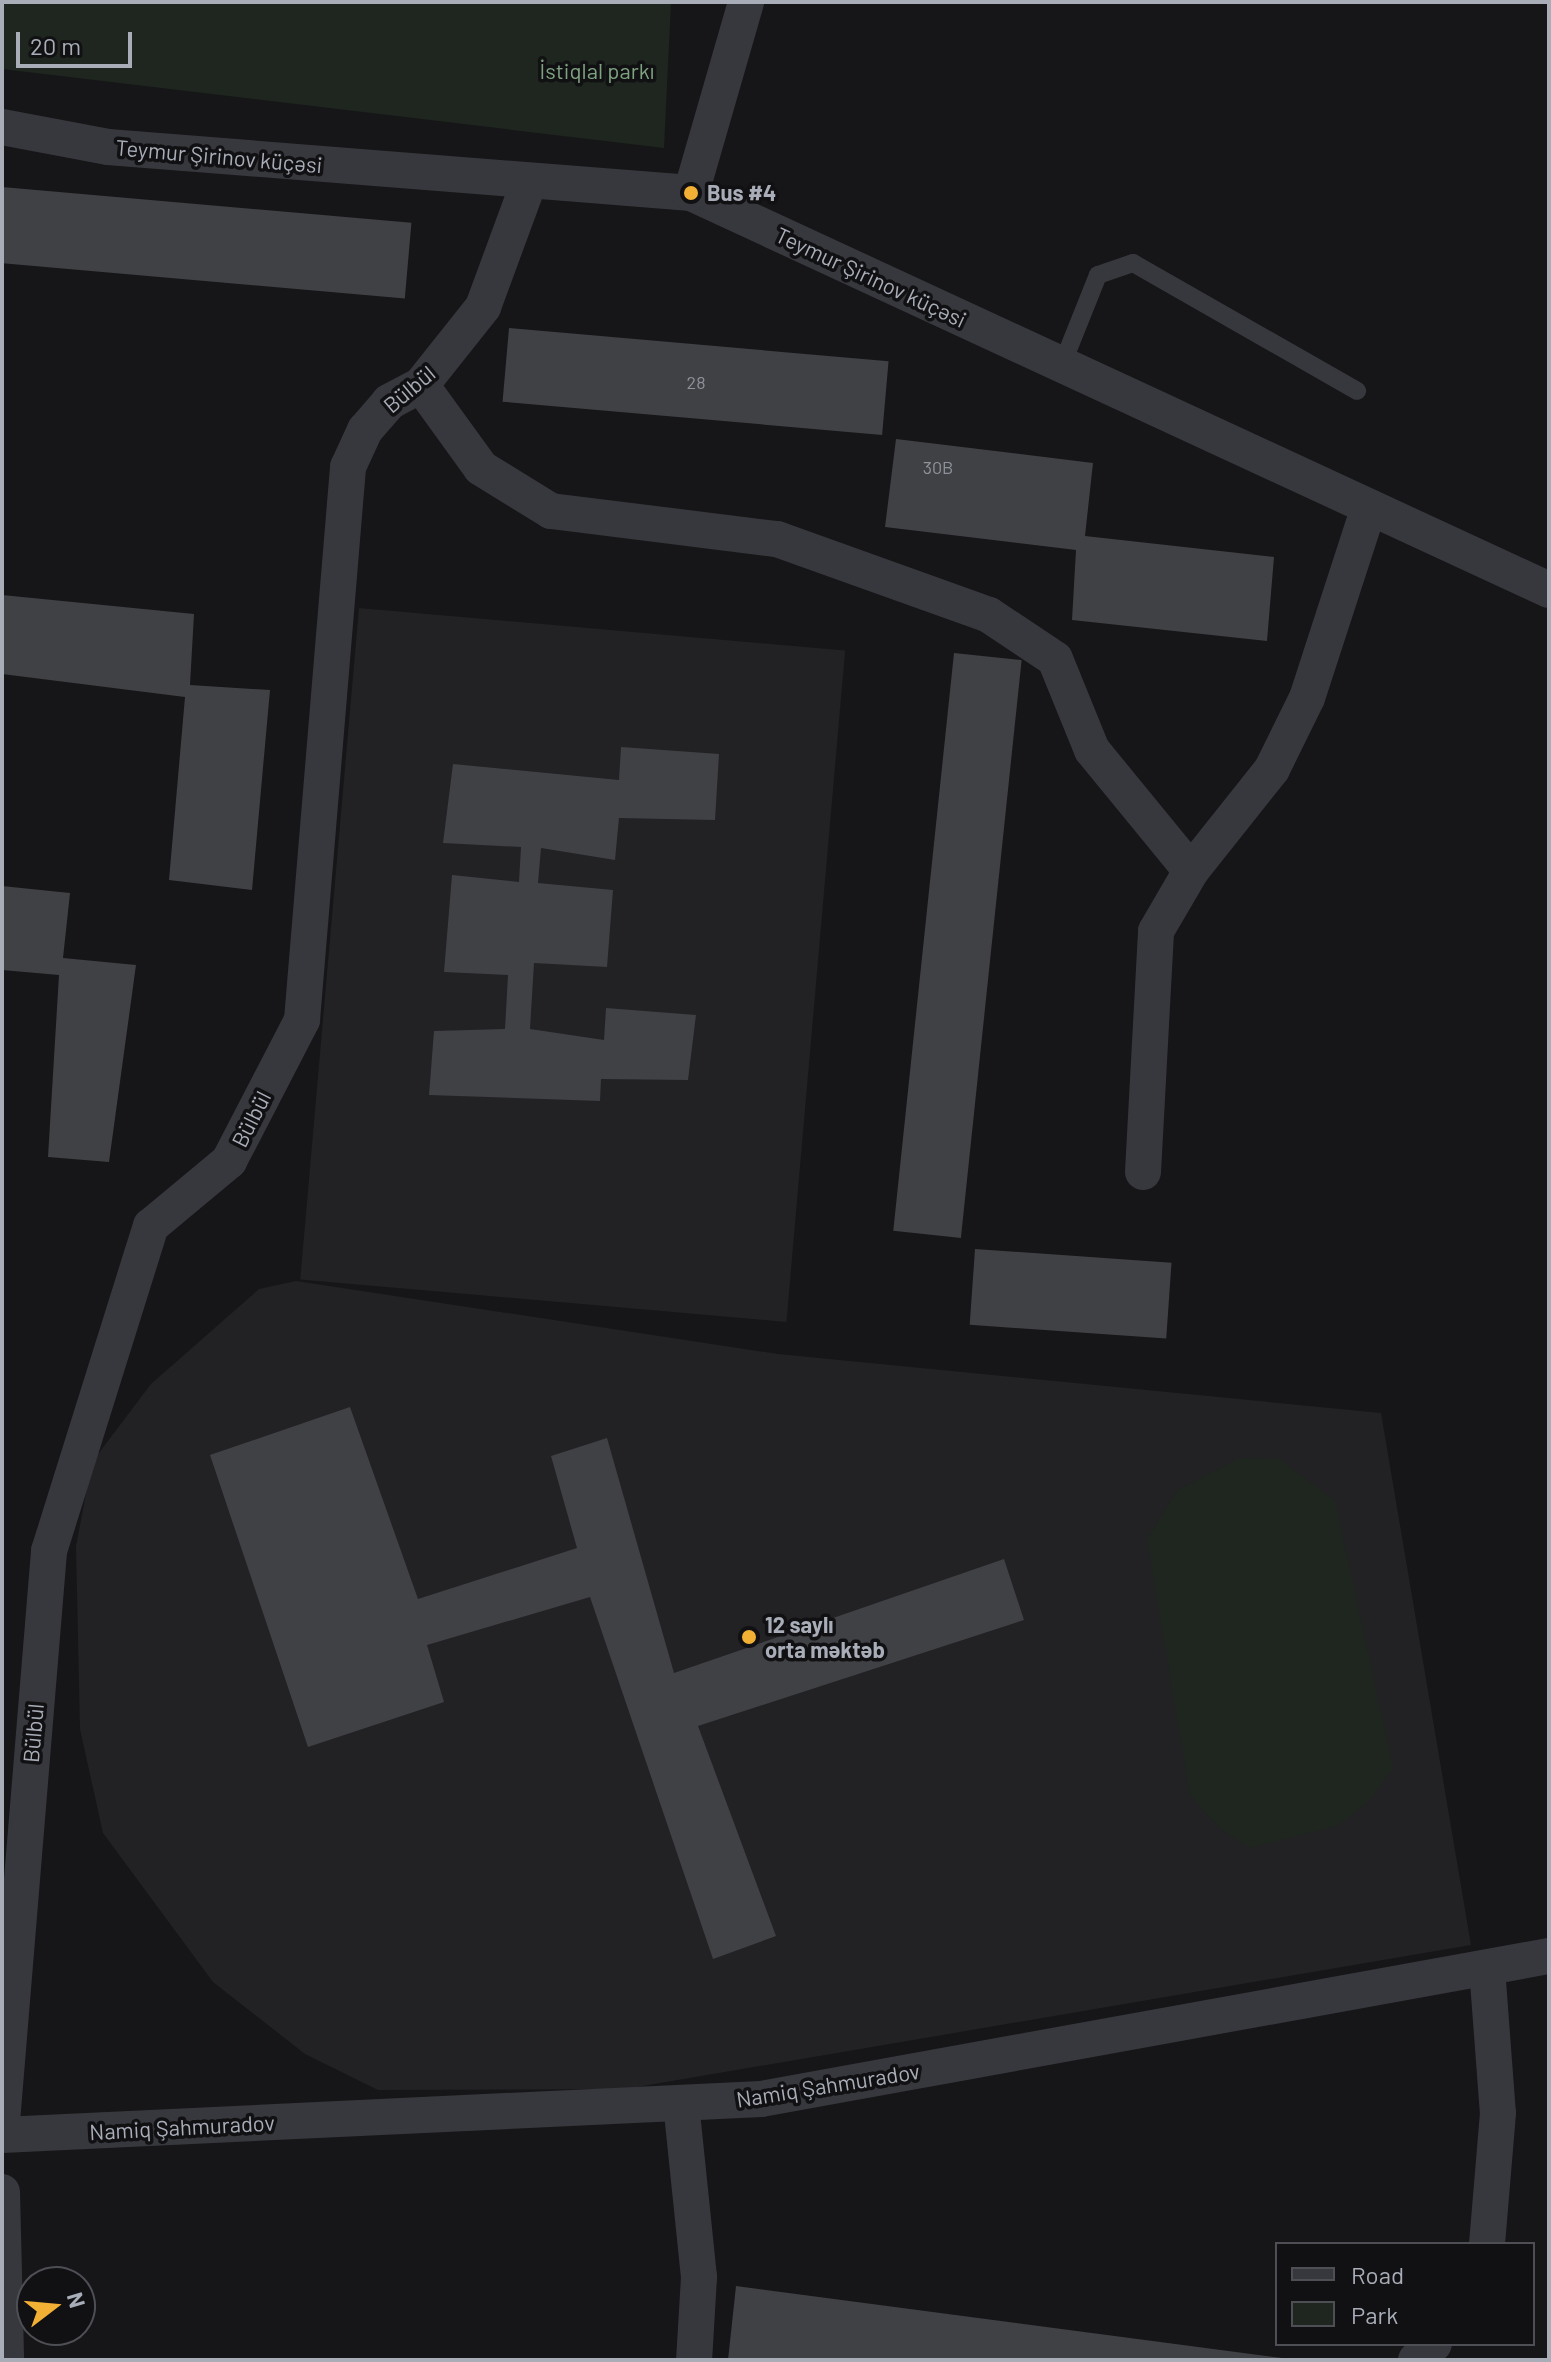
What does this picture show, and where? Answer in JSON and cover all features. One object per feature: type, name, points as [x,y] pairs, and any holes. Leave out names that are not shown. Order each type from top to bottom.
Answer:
[{"type":"street","points":[[691,193],[746,2]]},
{"type":"street","name":"Teymur Şirinov küçəsi","points":[[2,127],[108,147],[691,193],[1549,590]]},
{"type":"street","name":"Bülbül","points":[[2,2122],[14,1833],[49,1551],[151,1226],[229,1161],[302,1020],[348,467],[381,411],[421,385],[483,307],[529,182]]},
{"type":"street","points":[[421,385],[481,468],[551,511],[777,539],[989,615],[1055,659],[1092,750],[1191,871]]},
{"type":"street","points":[[1143,1172],[1156,931],[1191,871],[1272,769],[1307,698],[1369,507]]},
{"type":"street","name":"Namiq Şahmuradov","points":[[2,2135],[761,2099],[1549,1956]]},
{"type":"street","points":[[1487,1968],[1498,2113],[1487,2242]]},
{"type":"street","points":[[681,2103],[699,2277],[694,2360]]},
{"type":"street","points":[[2,2192],[6,2360]]},
{"type":"street","points":[[1416,2360],[1432,2346]]},
{"type":"lane","points":[[1062,365],[1098,275],[1133,263],[1357,391]]},
{"type":"shaded area","points":[[359,608],[845,651],[786,1322],[300,1279]]},
{"type":"shaded area","name":"12 saylı orta məktəb","points":[[296,1281],[778,1354],[1381,1413],[1471,1945],[625,2089],[378,2090],[305,2054],[213,1982],[103,1833],[80,1729],[76,1546],[92,1462],[151,1384],[259,1289]]},
{"type":"green space","name":"İstiqlal parkı","points":[[2,2],[671,2],[664,148],[2,69]]},
{"type":"green space","points":[[1240,1458],[1279,1459],[1335,1501],[1393,1768],[1369,1801],[1337,1826],[1250,1848],[1218,1827],[1190,1795],[1147,1539],[1178,1490]]},
{"type":"building","points":[[2,187],[411,223],[405,299],[2,263]]},
{"type":"building","points":[[509,328],[889,361],[882,435],[503,402]]},
{"type":"building","points":[[896,439],[1093,463],[1085,536],[1274,557],[1267,641],[1072,620],[1076,550],[885,527]]},
{"type":"building","points":[[2,595],[194,614],[190,685],[270,690],[252,890],[169,880],[185,697],[2,674]]},
{"type":"building","points":[[954,653],[1022,660],[961,1238],[893,1231]]},
{"type":"building","points":[[621,747],[719,754],[715,820],[619,818],[615,860],[541,848],[538,883],[613,890],[607,967],[534,963],[530,1029],[604,1040],[606,1008],[696,1015],[688,1080],[601,1079],[600,1101],[429,1095],[434,1031],[505,1029],[508,975],[444,972],[452,875],[519,882],[521,847],[443,843],[453,764],[619,780]]},
{"type":"building","points":[[2,886],[70,893],[63,958],[136,965],[109,1162],[48,1157],[59,975],[2,970]]},
{"type":"building","points":[[975,1249],[1172,1263],[1166,1339],[970,1325]]},
{"type":"building","points":[[350,1407],[418,1599],[577,1548],[551,1456],[607,1438],[674,1673],[1004,1559],[1024,1620],[698,1726],[776,1936],[713,1959],[590,1597],[427,1645],[444,1702],[308,1747],[210,1455]]},
{"type":"building","points":[[736,2286],[1282,2358],[1282,2360],[728,2360]]},
{"type":"place","name":"Bus #4","points":[[691,193]]},
{"type":"place","name":"12 saylı orta məktəb","points":[[749,1637]]}]
